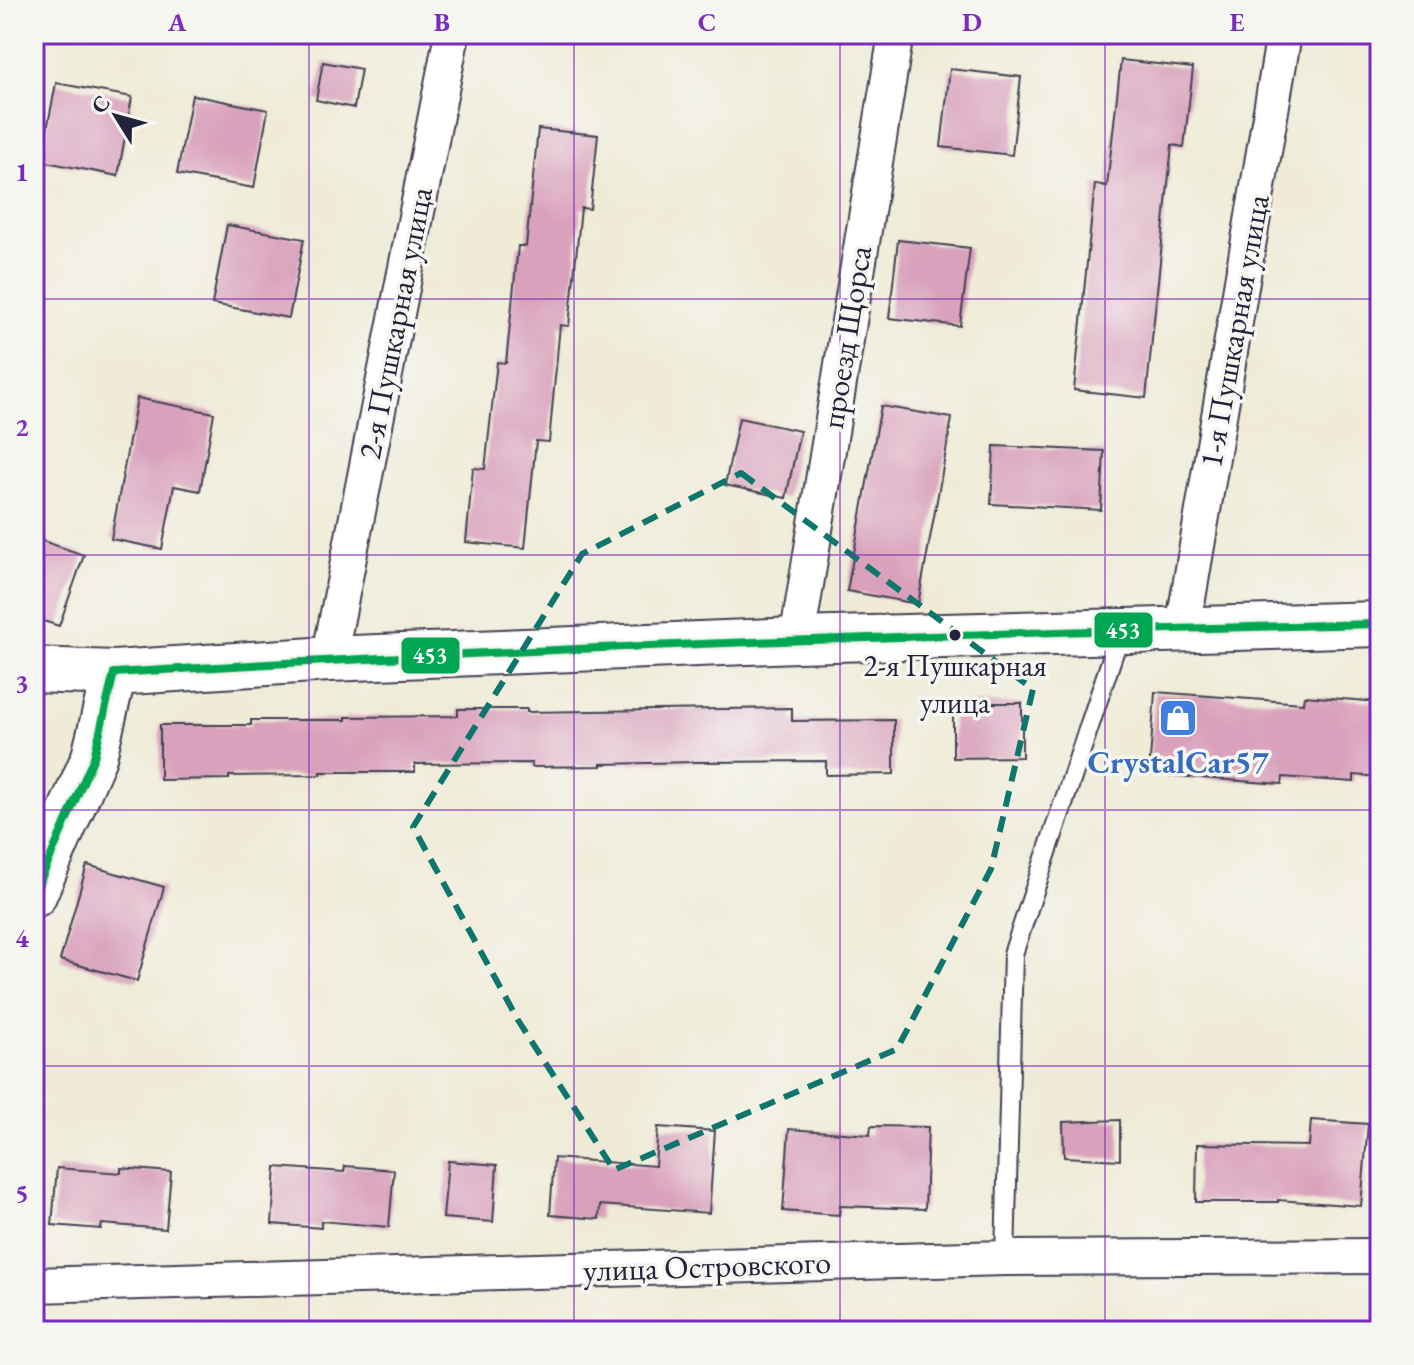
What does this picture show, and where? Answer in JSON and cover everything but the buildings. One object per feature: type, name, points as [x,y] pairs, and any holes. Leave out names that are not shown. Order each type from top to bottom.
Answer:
[{"type":"main road","points":[[34,670],[114,673],[329,659],[797,640],[1380,624]]},
{"type":"main road","points":[[34,895],[94,757],[114,673]]},
{"type":"street","name":"2-я Пушкарная улица","points":[[329,659],[452,34]]},
{"type":"street","name":"проезд Щорса","points":[[797,640],[896,34]]},
{"type":"street","name":"1-я Пушкарная улица","points":[[1183,628],[1284,34]]},
{"type":"street","name":"улица Островского","points":[[34,1285],[1005,1258],[1380,1256]]},
{"type":"lane","points":[[1005,1258],[1013,954],[1122,630]]},
{"type":"highlighted area","points":[[741,473],[1033,689],[991,869],[897,1049],[614,1170],[518,1020],[413,827],[582,554]]},
{"type":"transit line","name":"453","points":[[114,673],[747,642],[1380,624]]},
{"type":"transit line","name":"453","points":[[34,895],[94,757],[114,673]]},
{"type":"place","name":"2-я Пушкарная улица","points":[[955,635]]},
{"type":"place","name":"CrystalCar57","points":[[1178,718]]}]
